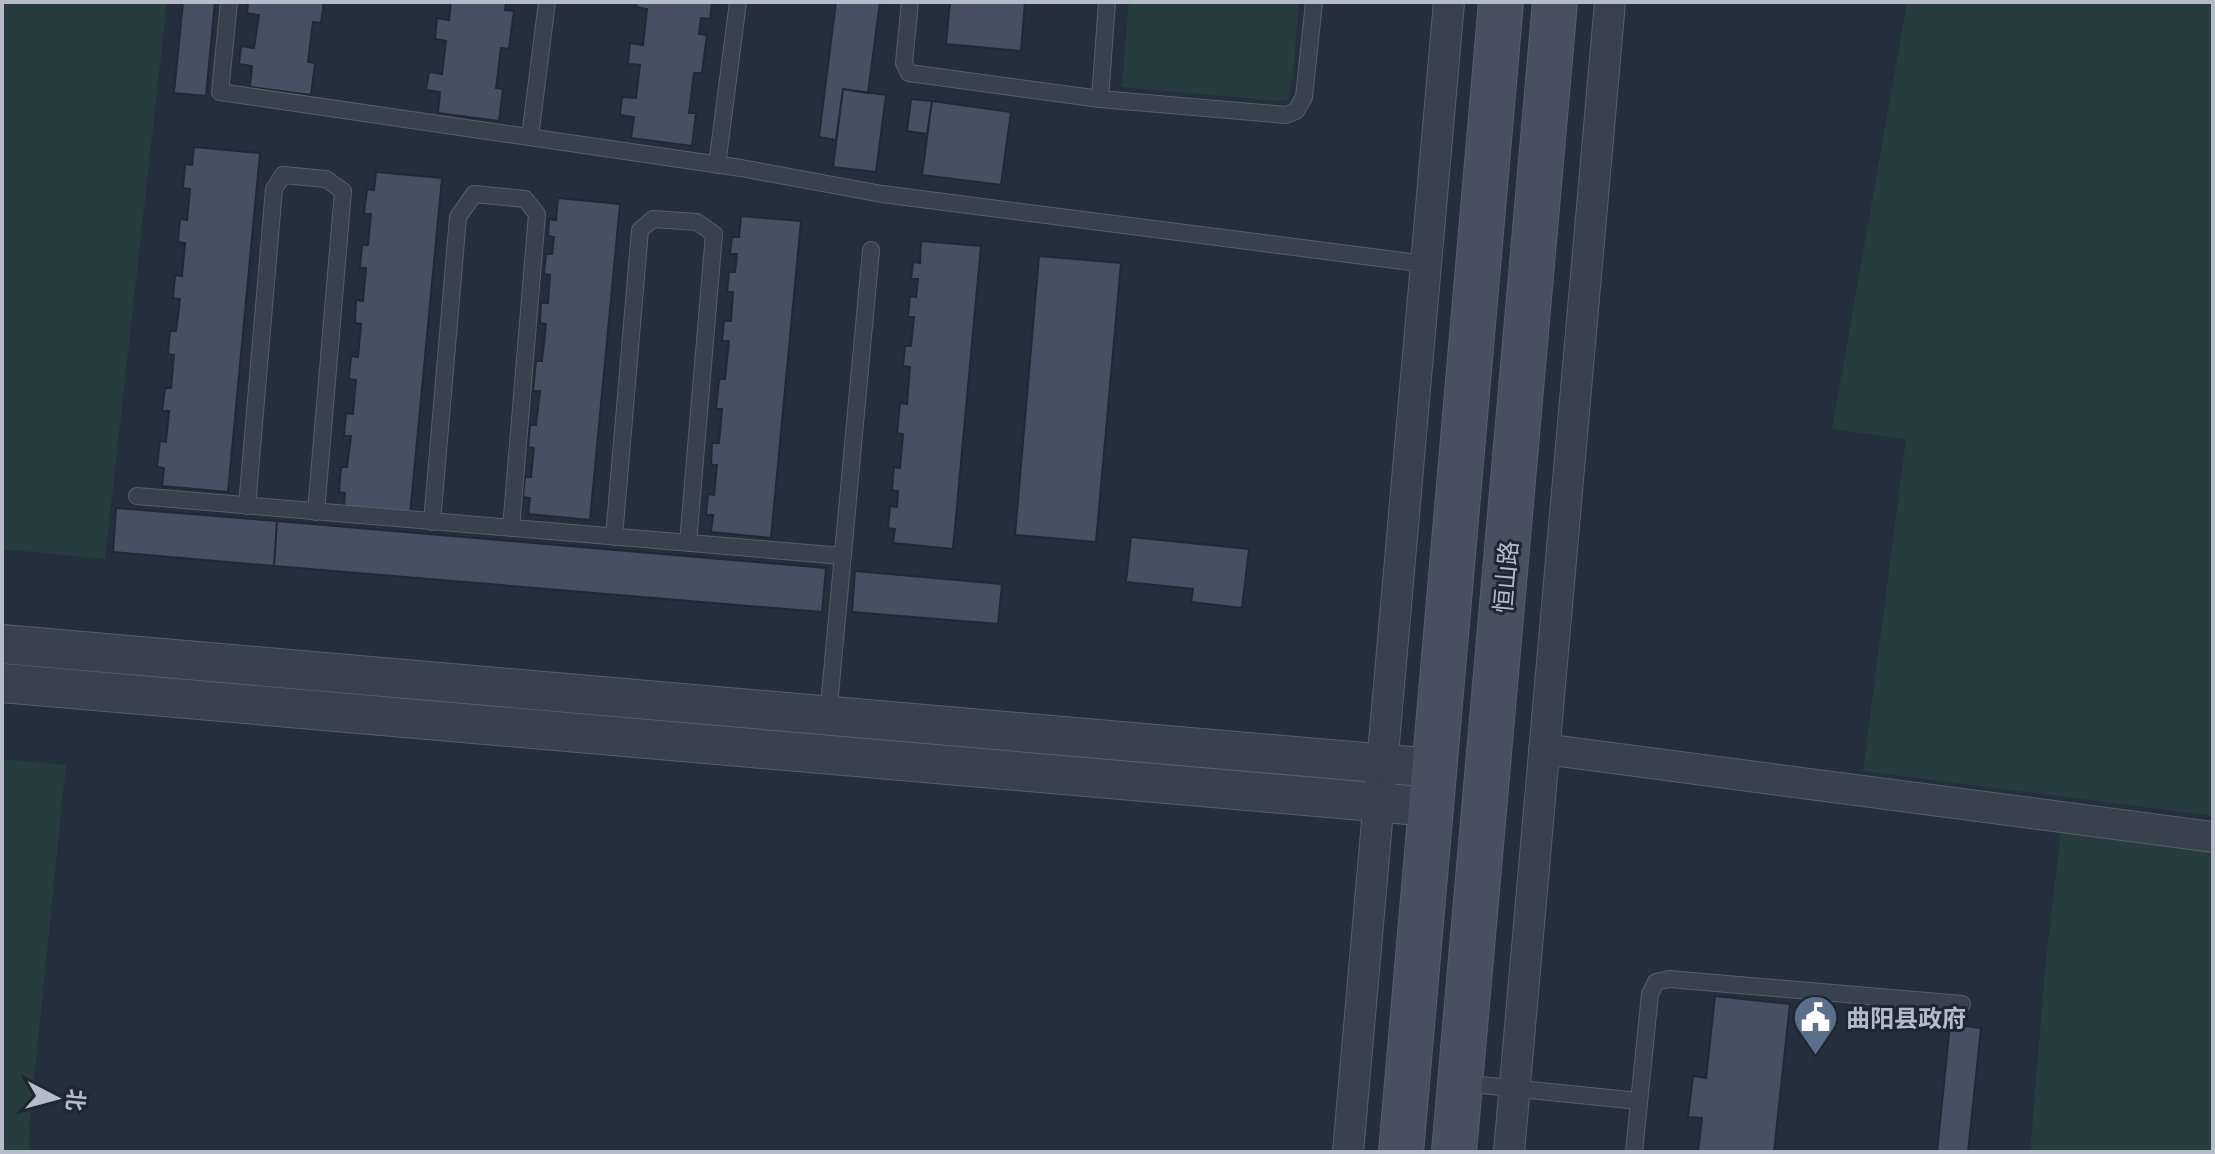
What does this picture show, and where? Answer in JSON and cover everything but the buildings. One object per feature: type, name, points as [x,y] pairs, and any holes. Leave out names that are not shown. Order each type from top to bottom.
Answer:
[{"type":"main road","points":[[1401,1152],[1501,2]]},
{"type":"main road","name":"恒山路","points":[[1454,1152],[1555,2]]},
{"type":"street","points":[[1348,1152],[1449,2]]},
{"type":"street","points":[[1509,1152],[1610,2]]},
{"type":"street","points":[[2,644],[1382,764],[1433,788]]},
{"type":"street","points":[[2,683],[1379,802],[1433,788]]},
{"type":"street","points":[[1544,749],[2213,837]]},
{"type":"lane","points":[[229,2],[220,92],[717,165],[882,194],[1426,264]]},
{"type":"lane","points":[[530,137],[547,2]]},
{"type":"lane","points":[[717,165],[738,2]]},
{"type":"lane","points":[[910,2],[904,63],[909,73],[1100,99],[1286,115],[1296,111],[1304,97],[1314,2]]},
{"type":"lane","points":[[1100,99],[1107,2]]},
{"type":"lane","points":[[247,506],[274,189],[283,175],[326,179],[343,191],[316,512]]},
{"type":"lane","points":[[432,522],[458,217],[474,194],[525,199],[537,214],[511,528]]},
{"type":"lane","points":[[614,537],[640,230],[653,219],[697,222],[714,234],[688,543]]},
{"type":"lane","points":[[828,716],[871,250]]},
{"type":"lane","points":[[137,496],[843,556]]},
{"type":"lane","points":[[1634,1152],[1650,994],[1656,982],[1669,979],[1962,1004]]},
{"type":"lane","points":[[1460,1083],[1639,1101]]},
{"type":"green space","points":[[2,2],[167,2],[105,559],[2,549]]},
{"type":"green space","points":[[1129,2],[1299,2],[1293,77],[1288,99],[1277,101],[1122,87]]},
{"type":"green space","points":[[1907,2],[2213,2],[2213,816],[1863,771],[1906,439],[1832,429]]},
{"type":"green space","points":[[2,759],[66,765],[29,1129],[30,1152],[2,1152]]},
{"type":"green space","points":[[2061,831],[2213,851],[2213,1152],[2030,1152],[2046,959]]},
{"type":"place","name":"曲阳县政府","points":[[1815,1056]]}]
